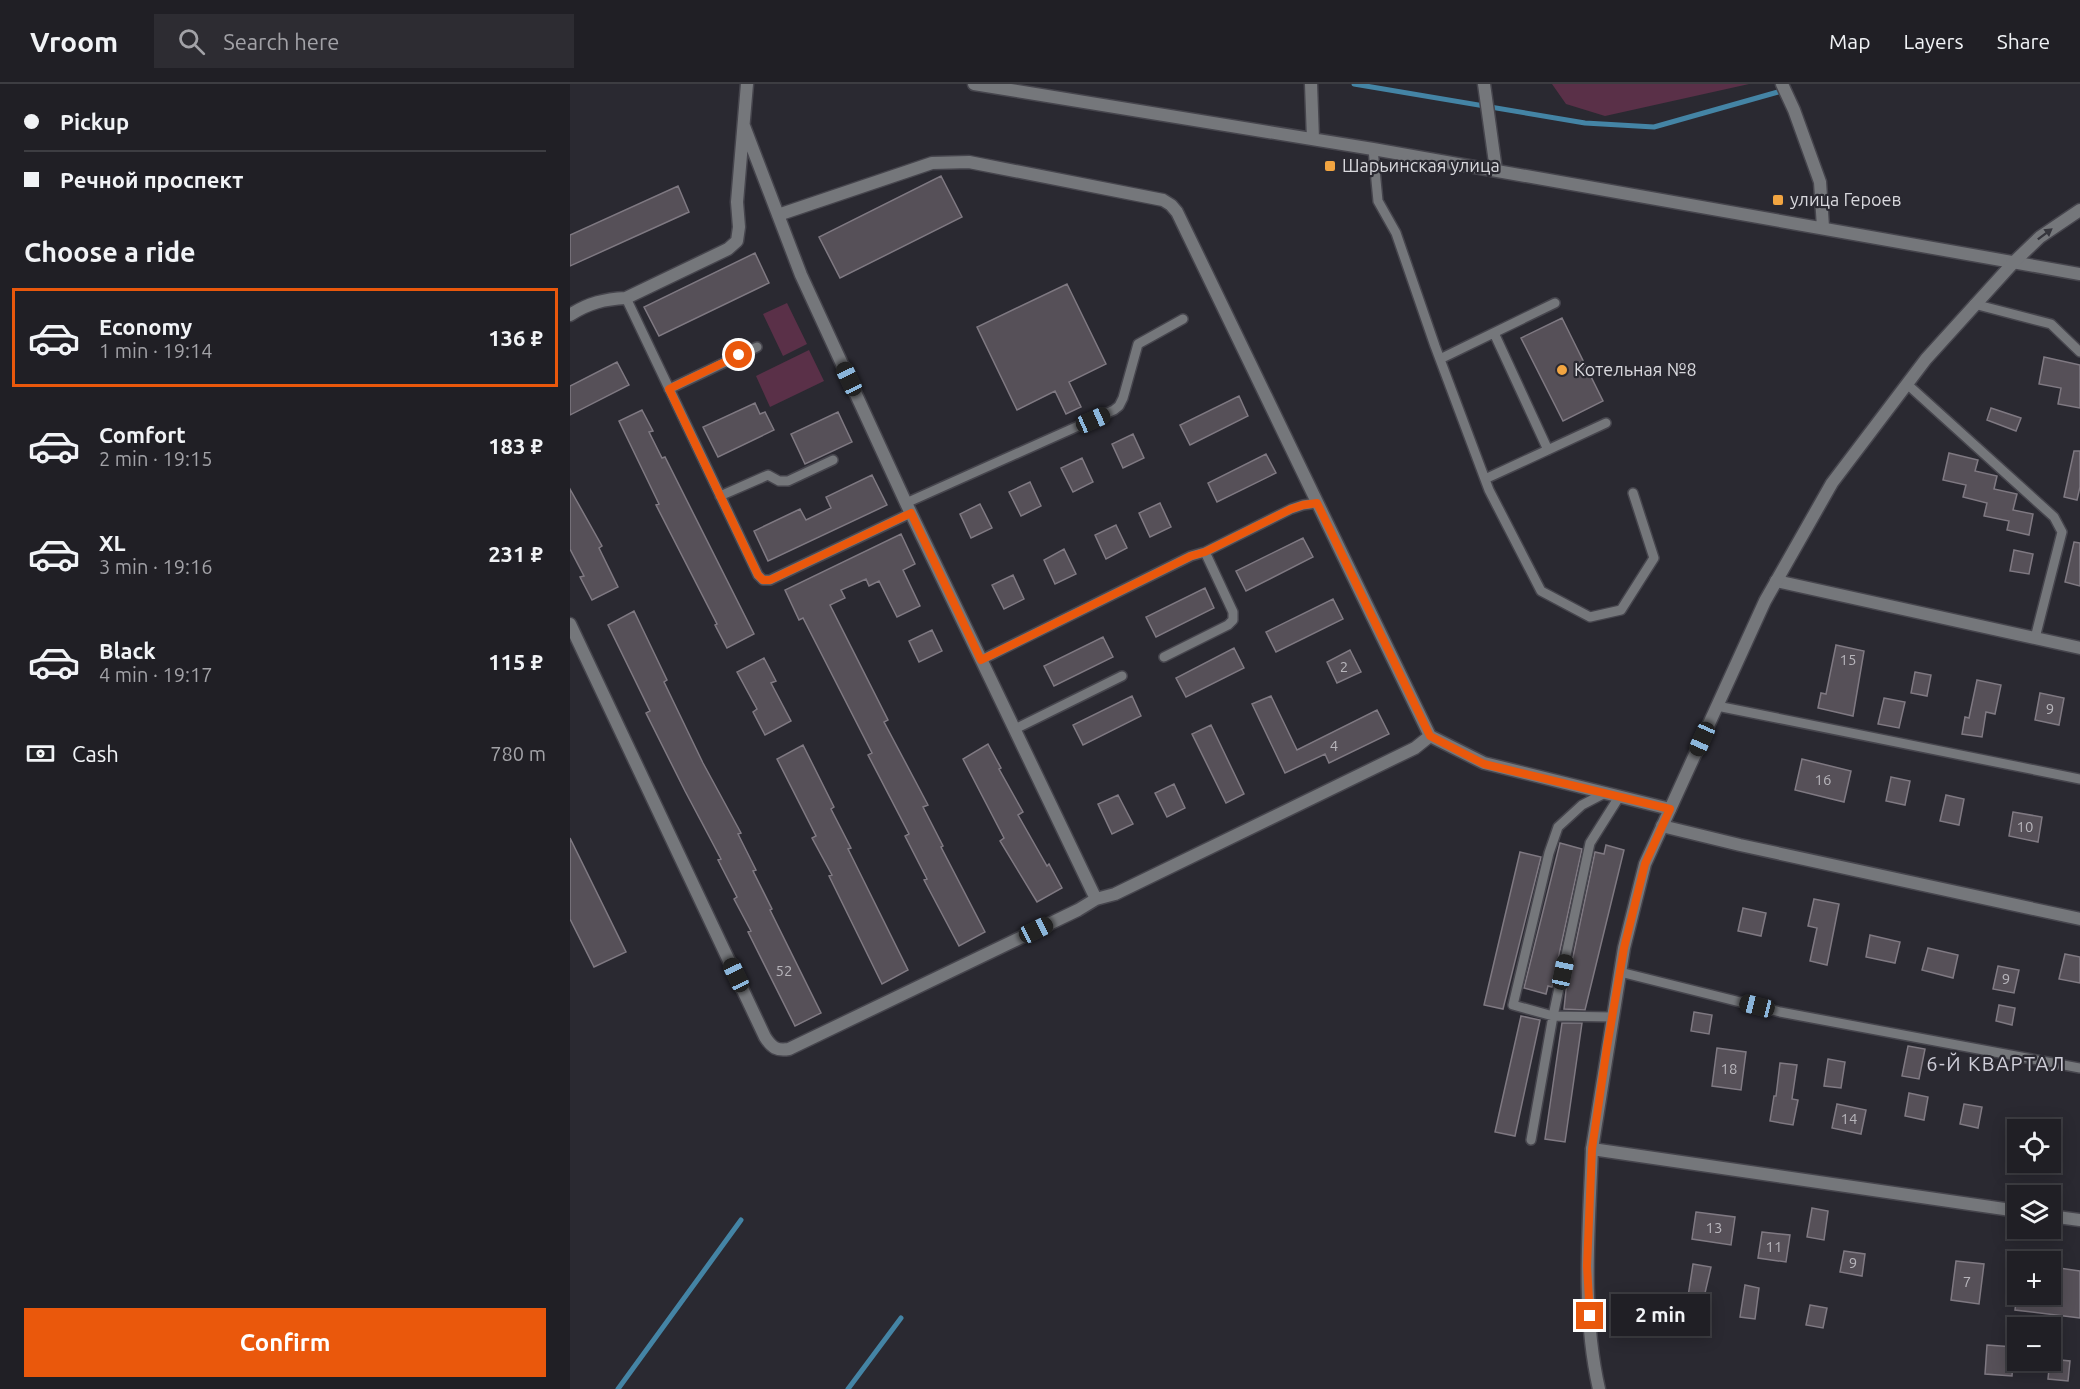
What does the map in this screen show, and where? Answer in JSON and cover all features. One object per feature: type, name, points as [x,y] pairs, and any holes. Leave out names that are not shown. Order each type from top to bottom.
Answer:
[{"type":"street","points":[[570,315],[583,306],[608,299],[626,298],[728,249],[737,240],[739,226],[737,202],[747,84]]},
{"type":"street","points":[[974,84],[1496,170],[2080,274]]},
{"type":"street","points":[[1311,84],[1313,139]]},
{"type":"street","points":[[1484,84],[1496,170]]},
{"type":"street","points":[[1782,84],[1820,182],[1823,227]]},
{"type":"street","points":[[744,126],[801,275],[909,508],[1096,899]]},
{"type":"street","points":[[778,216],[932,163],[969,162],[1163,200],[1172,205],[1430,736],[1484,764],[1670,809]]},
{"type":"street","points":[[1599,1389],[1591,1355],[1587,1266],[1592,1149],[1620,972],[1645,864],[1765,601],[1832,483],[1907,384],[1974,304],[2040,237],[2080,210]]},
{"type":"street","points":[[1776,581],[2080,648]]},
{"type":"street","points":[[570,624],[765,1038],[771,1047],[778,1051],[789,1049],[1078,910],[1096,899],[1115,894],[1278,816],[1415,748],[1430,736]]},
{"type":"street","points":[[1662,826],[2080,919]]},
{"type":"street","points":[[1592,1149],[2007,1209]]},
{"type":"street","points":[[2061,1217],[2080,1220]]},
{"type":"lane","points":[[1373,149],[1378,201],[1396,233],[1485,479],[1541,591],[1590,617],[1621,610],[1654,558],[1633,493]]},
{"type":"lane","points":[[626,298],[758,575],[763,580],[770,580],[909,508],[1114,411],[1123,399],[1138,344],[1183,319]]},
{"type":"lane","points":[[1440,359],[1555,303]]},
{"type":"lane","points":[[1974,304],[2051,324],[2080,352]]},
{"type":"lane","points":[[1494,333],[1548,450]]},
{"type":"lane","points":[[669,389],[757,347]]},
{"type":"lane","points":[[1907,384],[2054,518],[2062,532],[2035,638]]},
{"type":"lane","points":[[1485,479],[1606,423]]},
{"type":"lane","points":[[720,496],[768,475],[779,481],[788,482],[833,460]]},
{"type":"lane","points":[[981,660],[1291,509],[1317,503]]},
{"type":"lane","points":[[1164,657],[1228,625],[1233,620],[1233,612],[1205,552]]},
{"type":"lane","points":[[1015,729],[1122,676]]},
{"type":"lane","points":[[1717,706],[2080,779]]},
{"type":"lane","points":[[1605,793],[1582,805],[1558,827],[1549,853],[1513,1005],[1553,1016],[1613,1017]]},
{"type":"lane","points":[[1531,1140],[1553,1016],[1590,843],[1618,797]]},
{"type":"lane","points":[[1620,972],[1780,1012],[2080,1068]]},
{"type":"shaded area","points":[[1552,84],[1749,84],[1605,116],[1566,104]]},
{"type":"shaded area","points":[[787,303],[807,344],[783,356],[763,314]]},
{"type":"shaded area","points":[[809,350],[824,381],[770,407],[756,376]]},
{"type":"building","points":[[941,176],[962,217],[840,278],[819,237]]},
{"type":"building","points":[[678,186],[689,212],[570,266],[570,235]]},
{"type":"building","points":[[755,253],[769,283],[659,336],[644,307]]},
{"type":"building","points":[[1067,284],[1106,364],[1069,382],[1081,407],[1066,414],[1055,391],[1017,410],[977,327]]},
{"type":"building","name":"Котельная №8","points":[[1562,318],[1603,401],[1563,421],[1521,338]]},
{"type":"building","points":[[2044,357],[2080,365],[2080,408],[2058,404],[2061,388],[2039,384]]},
{"type":"building","points":[[617,362],[629,385],[570,415],[570,386]]},
{"type":"building","points":[[1239,396],[1248,416],[1190,445],[1180,425]]},
{"type":"building","points":[[755,403],[760,414],[765,412],[774,430],[718,457],[703,427]]},
{"type":"building","points":[[1991,408],[2021,418],[2016,431],[1987,420]]},
{"type":"building","points":[[642,410],[653,431],[649,432],[662,458],[665,457],[754,634],[727,648],[656,505],[659,504],[619,421]]},
{"type":"building","points":[[838,412],[852,442],[805,464],[791,434]]},
{"type":"building","points":[[1133,434],[1144,458],[1123,468],[1112,444]]},
{"type":"building","points":[[2074,451],[2080,451],[2080,487],[2077,500],[2064,497]]},
{"type":"building","points":[[1949,453],[1978,460],[1975,471],[1997,476],[1994,489],[2017,494],[2013,510],[2033,514],[2029,535],[2007,530],[2009,521],[1984,516],[1987,503],[1963,497],[1966,485],[1943,480]]},
{"type":"building","points":[[1266,454],[1276,473],[1217,502],[1208,483]]},
{"type":"building","points":[[1082,458],[1093,482],[1073,492],[1061,468]]},
{"type":"building","points":[[872,475],[887,505],[768,561],[754,531],[800,509],[806,520],[831,508],[826,497]]},
{"type":"building","points":[[1030,482],[1041,506],[1021,516],[1009,492]]},
{"type":"building","points":[[570,489],[602,546],[599,548],[618,587],[592,600],[580,577],[584,576],[570,549]]},
{"type":"building","points":[[1160,503],[1171,527],[1150,537],[1139,513]]},
{"type":"building","points":[[980,504],[992,528],[971,538],[960,514]]},
{"type":"building","points":[[1116,525],[1127,548],[1106,559],[1095,535]]},
{"type":"building","points":[[901,534],[915,564],[903,570],[920,606],[897,617],[879,581],[869,586],[866,579],[841,590],[845,598],[830,605],[888,720],[884,722],[928,805],[923,807],[943,846],[941,847],[985,932],[959,946],[924,880],[927,879],[905,836],[909,834],[868,755],[872,753],[803,618],[799,620],[785,590]]},
{"type":"building","points":[[1303,538],[1313,557],[1246,591],[1236,571]]},
{"type":"building","points":[[2074,542],[2080,543],[2080,586],[2065,582]]},
{"type":"building","points":[[1064,549],[1076,574],[1055,584],[1044,560]]},
{"type":"building","points":[[2014,550],[2033,554],[2029,574],[2010,571]]},
{"type":"building","points":[[1013,575],[1024,599],[1004,609],[992,585]]},
{"type":"building","points":[[1205,588],[1214,608],[1156,637],[1146,617]]},
{"type":"building","points":[[1333,599],[1343,619],[1276,652],[1266,632]]},
{"type":"building","points":[[634,611],[667,680],[664,682],[703,763],[741,833],[738,834],[756,870],[753,871],[772,909],[770,910],[821,1013],[795,1026],[748,932],[751,931],[734,899],[737,897],[718,860],[721,859],[646,713],[650,711],[608,625]]},
{"type":"building","points":[[932,630],[942,651],[919,662],[909,641]]},
{"type":"building","points":[[1103,637],[1113,657],[1054,686],[1044,666]]},
{"type":"building","points":[[1836,645],[1864,651],[1853,716],[1818,708],[1821,693],[1826,694]]},
{"type":"building","points":[[1234,648],[1244,668],[1186,697],[1176,678]]},
{"type":"building","points":[[1350,650],[1361,672],[1337,683],[1327,662]]},
{"type":"building","points":[[764,658],[776,681],[771,683],[791,721],[765,735],[753,712],[757,709],[737,672]]},
{"type":"building","points":[[1915,672],[1931,675],[1927,696],[1911,693]]},
{"type":"building","points":[[1977,680],[2001,685],[1995,714],[1986,712],[1982,737],[1962,734],[1965,717],[1969,718]]},
{"type":"building","points":[[2040,693],[2064,698],[2059,725],[2035,720]]},
{"type":"building","points":[[1132,696],[1141,716],[1083,745],[1073,725]]},
{"type":"building","points":[[1271,696],[1297,750],[1377,710],[1389,734],[1329,763],[1325,754],[1285,773],[1252,704]]},
{"type":"building","points":[[1884,698],[1905,702],[1899,728],[1878,724]]},
{"type":"building","points":[[1211,725],[1244,794],[1226,803],[1192,734]]},
{"type":"building","points":[[988,744],[1023,812],[1018,815],[1062,888],[1037,902],[1000,841],[1004,838],[963,759]]},
{"type":"building","points":[[803,745],[834,807],[831,809],[851,848],[848,849],[908,970],[882,984],[829,876],[832,875],[812,838],[816,836],[777,759]]},
{"type":"building","points":[[1802,759],[1851,771],[1844,802],[1795,790]]},
{"type":"building","points":[[1891,777],[1910,781],[1905,805],[1886,801]]},
{"type":"building","points":[[1174,784],[1185,808],[1167,817],[1155,793]]},
{"type":"building","points":[[1118,795],[1133,824],[1112,834],[1098,804]]},
{"type":"building","points":[[1946,795],[1964,799],[1959,825],[1940,821]]},
{"type":"building","points":[[2013,812],[2042,817],[2038,842],[2009,836]]},
{"type":"building","points":[[570,838],[626,952],[594,967],[570,919]]},
{"type":"building","points":[[1560,843],[1582,849],[1552,987],[1548,986],[1546,994],[1524,988]]},
{"type":"building","points":[[1606,845],[1624,850],[1585,1010],[1564,1009],[1595,852],[1604,854]]},
{"type":"building","points":[[1520,852],[1541,857],[1503,1009],[1484,1005]]},
{"type":"building","points":[[1814,899],[1839,904],[1827,965],[1810,961],[1817,928],[1808,926]]},
{"type":"building","points":[[1743,908],[1766,913],[1761,936],[1738,931]]},
{"type":"building","points":[[1870,935],[1900,942],[1895,963],[1866,957]]},
{"type":"building","points":[[1928,948],[1958,955],[1953,978],[1922,970]]},
{"type":"building","points":[[2065,954],[2080,957],[2080,983],[2059,979]]},
{"type":"building","points":[[1998,966],[2019,970],[2014,993],[1993,989]]},
{"type":"building","points":[[1999,1005],[2015,1008],[2012,1025],[1996,1021]]},
{"type":"building","points":[[1694,1012],[1712,1015],[1709,1034],[1691,1031]]},
{"type":"building","points":[[1521,1016],[1540,1020],[1515,1136],[1495,1132]]},
{"type":"building","points":[[1562,1023],[1582,1023],[1565,1142],[1545,1139]]},
{"type":"building","points":[[1908,1046],[1925,1049],[1919,1079],[1902,1076]]},
{"type":"building","points":[[1717,1048],[1746,1052],[1741,1090],[1712,1086]]},
{"type":"building","points":[[1828,1059],[1845,1062],[1841,1088],[1824,1086]]},
{"type":"building","points":[[1780,1063],[1797,1065],[1792,1099],[1798,1100],[1793,1125],[1770,1121]]},
{"type":"building","points":[[1909,1093],[1928,1097],[1924,1120],[1905,1116]]},
{"type":"building","points":[[1837,1104],[1866,1110],[1861,1134],[1832,1128]]},
{"type":"building","points":[[1964,1104],[1982,1107],[1978,1128],[1960,1124]]},
{"type":"building","points":[[1812,1208],[1828,1211],[1824,1240],[1807,1237]]},
{"type":"building","points":[[1696,1212],[1735,1217],[1731,1245],[1692,1239]]},
{"type":"building","points":[[1762,1232],[1790,1235],[1786,1262],[1758,1258]]},
{"type":"building","points":[[1844,1251],[1865,1254],[1862,1276],[1840,1272]]},
{"type":"building","points":[[1956,1261],[1984,1264],[1979,1304],[1951,1300]]},
{"type":"building","points":[[1693,1264],[1711,1267],[1702,1306],[1687,1303]]},
{"type":"building","points":[[2061,1268],[2080,1271],[2080,1318],[2015,1310],[2016,1305],[2061,1305]]},
{"type":"building","points":[[1745,1285],[1759,1288],[1755,1319],[1740,1317]]},
{"type":"building","points":[[1810,1305],[1827,1308],[1823,1328],[1806,1325]]},
{"type":"building","points":[[1987,1345],[2007,1346],[2007,1371],[2012,1371],[2012,1376],[1985,1374]]},
{"type":"building","points":[[2061,1360],[2070,1361],[2068,1381],[2048,1379],[2049,1371],[2061,1371]]},
{"type":"waterway","points":[[1354,84],[1585,123],[1654,127],[1778,92]]},
{"type":"waterway","points":[[618,1389],[741,1220]]},
{"type":"waterway","points":[[848,1389],[901,1318]]},
{"type":"place","name":"Шарьинская улица","points":[[1330,166]]},
{"type":"place","name":"улица Героев","points":[[1778,200]]},
{"type":"place","name":"Котельная №8","points":[[1562,370]]},
{"type":"district","name":"6-Й КВАРТАЛ","points":[[1996,1064]]},
{"type":"route","points":[[739,355],[669,389],[758,575],[763,580],[770,580],[911,513],[981,660],[1291,509],[1317,503],[1430,736],[1484,764],[1670,809],[1645,864],[1624,948],[1607,1047],[1592,1149],[1587,1266],[1590,1316]]}]
